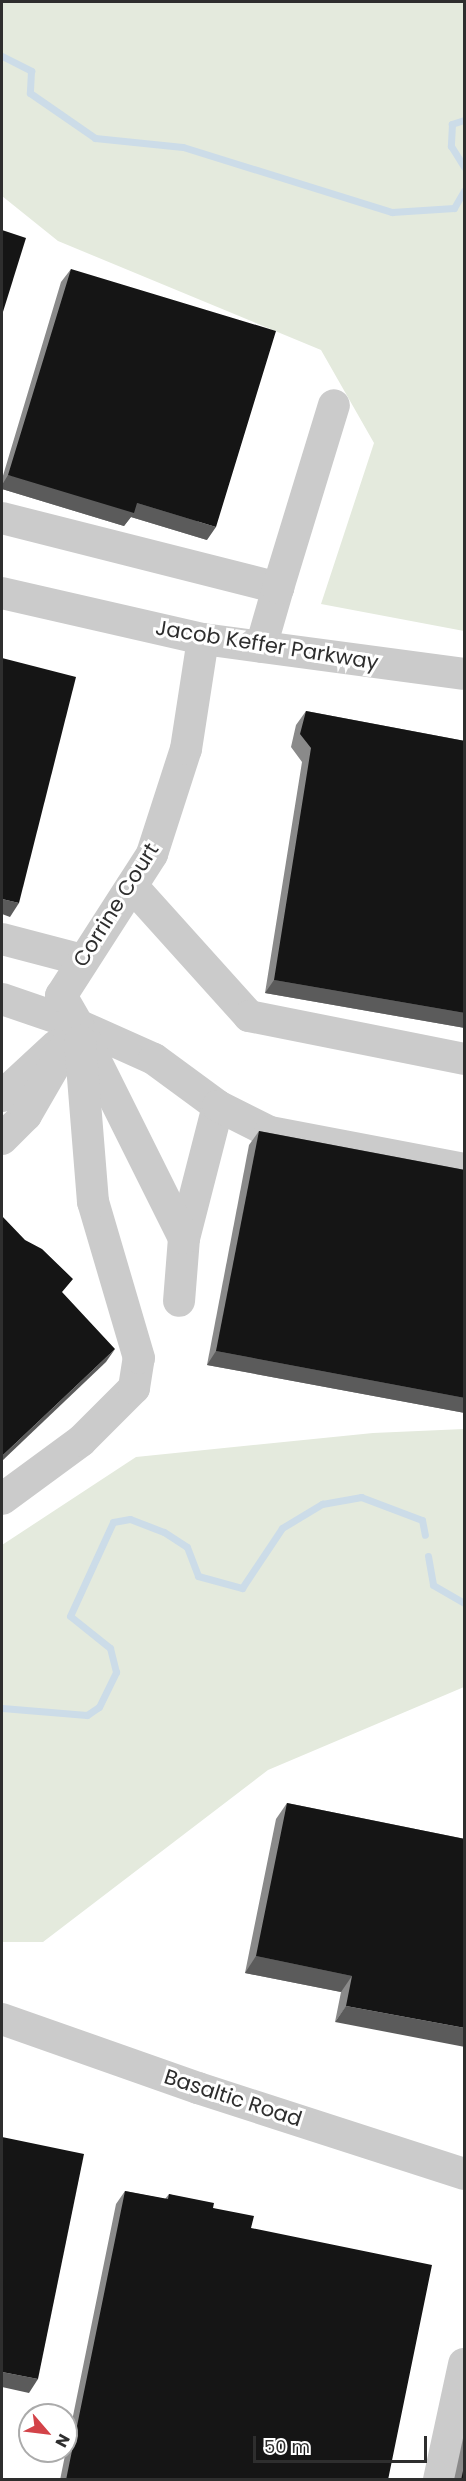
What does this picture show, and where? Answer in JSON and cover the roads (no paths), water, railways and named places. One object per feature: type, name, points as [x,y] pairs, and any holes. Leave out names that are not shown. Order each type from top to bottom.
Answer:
[{"type":"street","points":[[261,647],[334,405]]},
{"type":"street","points":[[2,518],[278,588]]},
{"type":"street","name":"Jacob Keffer Parkway","points":[[2,593],[203,639],[465,674]]},
{"type":"street","name":"Corrine Court","points":[[78,1025],[61,996],[152,854],[186,749],[203,639]]},
{"type":"street","points":[[132,886],[249,1017],[465,1059]]},
{"type":"street","points":[[2,939],[82,960]]},
{"type":"street","points":[[2,999],[78,1025],[154,1059],[218,1106],[270,1132],[465,1169]]},
{"type":"street","points":[[2,1096],[78,1025]]},
{"type":"street","points":[[2,1139],[26,1115],[78,1025]]},
{"type":"street","points":[[78,1025],[184,1238]]},
{"type":"street","points":[[2,1498],[81,1441],[134,1388],[139,1358],[93,1202],[78,1025]]},
{"type":"street","points":[[179,1301],[184,1238],[218,1106]]},
{"type":"street","name":"Basaltic Road","points":[[2,2019],[198,2088],[465,2174]]},
{"type":"street","points":[[439,2480],[465,2364]]},
{"type":"waterway","points":[[2,56],[31,71],[30,93],[95,138],[183,147],[392,212],[454,208],[464,191]]},
{"type":"waterway","points":[[464,120],[452,124],[451,146],[464,167]]},
{"type":"waterway","points":[[2,1708],[87,1715],[99,1707],[116,1672],[110,1648],[70,1616],[113,1522],[130,1519],[164,1532],[187,1547],[198,1576],[242,1588],[282,1528],[322,1504],[361,1497],[422,1520],[425,1535]]},
{"type":"waterway","points":[[428,1556],[433,1585],[464,1603]]}]
